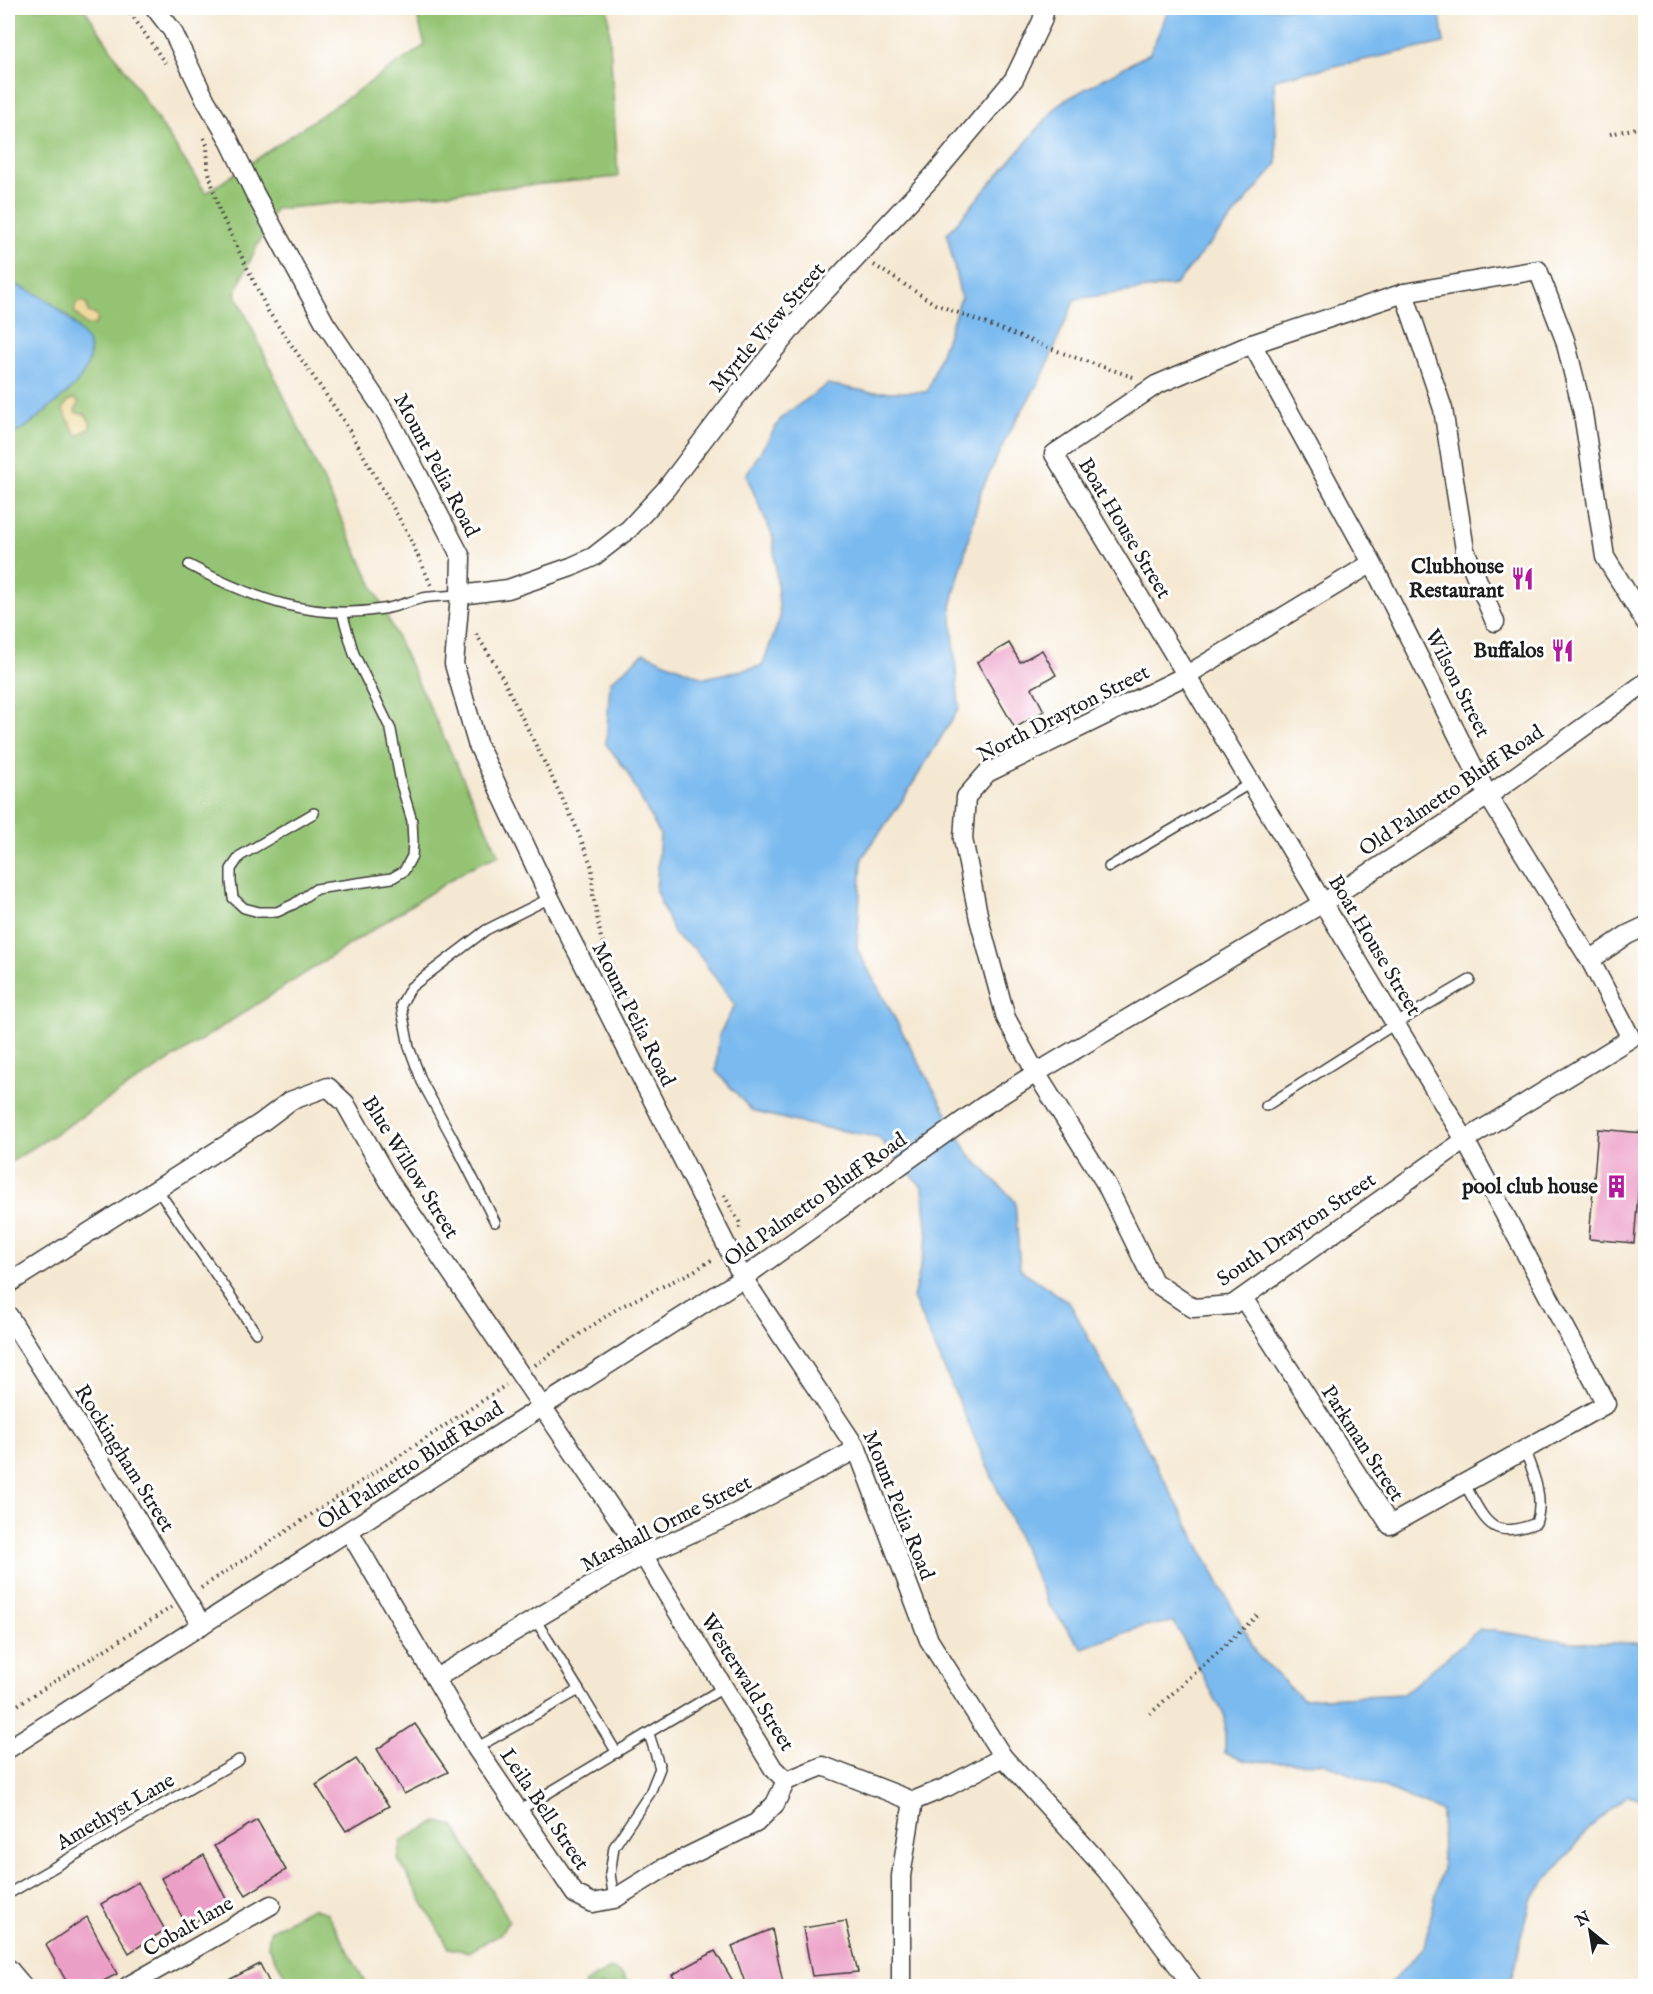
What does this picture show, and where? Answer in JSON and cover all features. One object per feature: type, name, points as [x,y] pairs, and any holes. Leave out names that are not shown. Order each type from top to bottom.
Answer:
[{"type":"street","name":"Mount Pelia Road","points":[[155,8],[172,30],[205,99],[326,323],[387,415],[461,557],[454,664],[477,743],[550,898],[743,1278],[857,1449],[929,1640],[1004,1757],[1107,1871],[1193,1986]]},
{"type":"street","name":"Myrtle View Street","points":[[460,595],[508,589],[572,567],[592,557],[629,529],[665,490],[801,317],[933,176],[1014,79],[1042,21],[1045,8]]},
{"type":"street","name":"Boat House Street","points":[[1606,1404],[1465,1140],[1054,454],[1156,385],[1252,344],[1404,293],[1538,270],[1565,340],[1583,413],[1605,557],[1646,623]]},
{"type":"street","points":[[1404,293],[1443,409],[1465,550],[1495,622]]},
{"type":"street","name":"Wilson Street","points":[[1252,344],[1372,563],[1488,796],[1590,960],[1631,1038]]},
{"type":"street","name":"North Drayton Street","points":[[1036,1073],[1006,1018],[979,919],[963,839],[966,797],[987,773],[1187,675],[1372,563]]},
{"type":"street","name":"Old Palmetto Bluff Road","points":[[8,1749],[743,1278],[982,1107],[1323,903],[1488,796],[1646,682]]},
{"type":"street","points":[[1590,960],[1627,935],[1646,926]]},
{"type":"street","name":"South Drayton Street","points":[[1036,1073],[1106,1184],[1154,1282],[1192,1308],[1232,1305],[1465,1140],[1631,1038]]},
{"type":"street","name":"Blue Willow Street","points":[[8,1284],[261,1122],[290,1101],[309,1092],[328,1087],[345,1103],[389,1181],[542,1407]]},
{"type":"street","name":"Parkman Street","points":[[1243,1298],[1390,1525],[1606,1404]]},
{"type":"street","name":"Rockingham Street","points":[[8,1315],[202,1625]]},
{"type":"street","name":"Westerwald Street","points":[[542,1407],[644,1555],[773,1768],[786,1781],[823,1766],[913,1801]]},
{"type":"street","name":"Marshall Orme Street","points":[[436,1677],[644,1555],[736,1514],[857,1449]]},
{"type":"street","name":"Leila Bell Street","points":[[350,1530],[476,1748],[575,1894],[593,1902],[614,1899]]},
{"type":"street","points":[[901,1986],[901,1876],[913,1801],[947,1787],[1004,1757]]},
{"type":"street","points":[[614,1899],[664,1868],[756,1823],[775,1804],[786,1781]]},
{"type":"street","name":"Cobalt lane","points":[[128,1986],[271,1905]]},
{"type":"street","points":[[8,1968],[23,1986]]},
{"type":"lane","points":[[189,564],[230,587],[272,603],[342,614],[384,609],[425,598],[460,595]]},
{"type":"lane","points":[[314,813],[240,856],[231,869],[231,882],[233,898],[244,908],[259,912],[277,912],[316,889],[392,878],[404,871],[412,856],[414,842],[412,821],[401,784],[391,730],[354,654],[342,614]]},
{"type":"lane","points":[[1109,867],[1251,783]]},
{"type":"lane","points":[[495,1222],[422,1082],[409,1047],[401,1005],[411,987],[486,930],[550,898]]},
{"type":"lane","points":[[1266,1106],[1395,1024],[1470,980]]},
{"type":"lane","points":[[157,1189],[256,1333]]},
{"type":"lane","points":[[1464,1483],[1485,1518],[1494,1528],[1519,1530],[1536,1523],[1540,1512],[1539,1496],[1534,1474],[1524,1449]]},
{"type":"lane","points":[[535,1619],[617,1753]]},
{"type":"lane","points":[[520,1810],[723,1688]]},
{"type":"lane","points":[[476,1748],[579,1690]]},
{"type":"lane","points":[[614,1899],[610,1874],[614,1847],[650,1793],[660,1768],[649,1734]]},
{"type":"lane","name":"Amethyst Lane","points":[[8,1894],[239,1760]]},
{"type":"path","points":[[1610,134],[1646,126]]},
{"type":"path","points":[[860,256],[935,304],[1068,356],[1156,385]]},
{"type":"path","points":[[8,1711],[186,1598],[618,1308],[694,1271],[729,1249]]},
{"type":"path","points":[[1150,1714],[1258,1615]]},
{"type":"green space","points":[[8,8],[84,8],[206,193],[425,45],[415,8],[608,8],[618,177],[275,209],[235,292],[499,855],[469,868],[8,1164]]},
{"type":"green space","points":[[437,1822],[454,1826],[509,1920],[501,1933],[469,1952],[449,1948],[398,1859],[402,1840]]},
{"type":"green space","points":[[311,1908],[327,1913],[367,1986],[291,1986],[268,1946],[270,1931]]},
{"type":"green space","points":[[610,1969],[622,1974],[630,1986],[584,1986],[585,1983]]},
{"type":"sand","points":[[82,301],[87,304],[88,312],[96,315],[98,320],[94,325],[85,325],[74,311],[76,304]]},
{"type":"sand","points":[[74,398],[79,403],[75,410],[76,413],[85,414],[90,422],[90,428],[77,436],[63,410],[67,402]]},
{"type":"water","points":[[1173,8],[1439,8],[1444,43],[1274,79],[1277,164],[1175,285],[1075,299],[1043,375],[1008,434],[981,491],[951,606],[959,708],[904,798],[862,858],[857,949],[969,1154],[1015,1201],[1020,1269],[1070,1303],[1258,1656],[1302,1699],[1403,1694],[1480,1629],[1579,1643],[1645,1643],[1645,1800],[1628,1795],[1588,1829],[1531,1900],[1512,1976],[1500,1986],[1388,1986],[1424,1947],[1442,1868],[1441,1811],[1323,1763],[1246,1761],[1225,1753],[1225,1717],[1174,1622],[1144,1626],[1082,1648],[1048,1604],[913,1298],[928,1236],[923,1188],[878,1137],[805,1124],[752,1111],[716,1071],[719,1035],[735,1005],[694,948],[674,935],[656,891],[660,835],[626,770],[606,744],[610,682],[644,653],[704,678],[762,666],[780,618],[773,537],[746,475],[782,417],[828,384],[869,392],[927,392],[961,298],[947,234],[1060,103],[1150,53],[1167,13]]},
{"type":"water","points":[[8,283],[40,296],[67,316],[84,336],[90,351],[85,371],[69,392],[30,424],[8,435]]},
{"type":"building","points":[[1009,643],[1020,662],[1042,650],[1056,675],[1032,688],[1044,711],[1015,728],[977,662]]},
{"type":"building","name":"pool club house","points":[[1598,1129],[1643,1133],[1634,1243],[1589,1239]]},
{"type":"building","points":[[415,1724],[448,1772],[404,1794],[377,1749]]},
{"type":"building","points":[[356,1759],[389,1806],[346,1831],[316,1785]]},
{"type":"building","points":[[257,1820],[286,1870],[246,1895],[214,1846]]},
{"type":"building","points":[[204,1855],[228,1903],[187,1926],[161,1878]]},
{"type":"building","points":[[138,1882],[165,1930],[129,1953],[101,1904]]},
{"type":"building","points":[[87,1917],[117,1974],[94,1986],[69,1986],[46,1945]]},
{"type":"building","points":[[846,1921],[858,1972],[812,1976],[803,1928]]},
{"type":"building","points":[[772,1929],[783,1983],[746,1986],[732,1946]]},
{"type":"building","points":[[715,1951],[736,1986],[679,1986],[672,1975]]},
{"type":"building","points":[[260,1964],[271,1986],[217,1986]]},
{"type":"place","name":"Clubhouse Restaurant","points":[[1522,578]]},
{"type":"place","name":"Buffalos","points":[[1562,650]]},
{"type":"place","name":"pool club house","points":[[1616,1186]]}]
